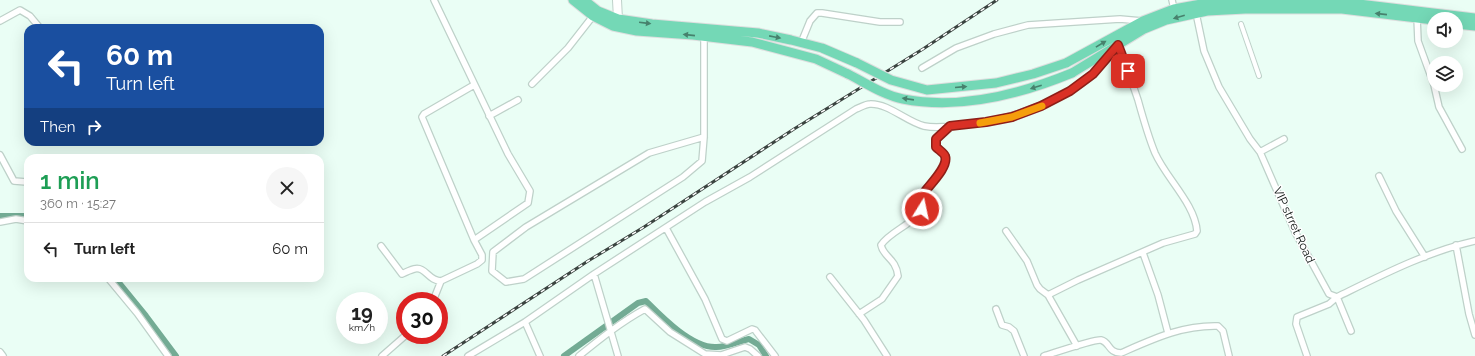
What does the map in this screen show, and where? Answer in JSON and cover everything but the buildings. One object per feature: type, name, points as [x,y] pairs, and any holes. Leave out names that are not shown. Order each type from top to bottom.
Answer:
[{"type":"highway","points":[[573,0],[593,16],[616,22],[750,32],[822,48],[857,63],[890,80],[927,90],[996,83],[1033,74],[1066,62],[1143,21],[1174,9],[1201,4],[1334,1],[1475,18]]},
{"type":"highway","points":[[584,0],[616,22],[637,31],[704,36],[752,42],[816,59],[848,74],[872,88],[903,99],[929,102],[954,102],[993,98],[1043,85],[1072,73],[1144,29],[1161,22],[1186,15],[1245,3],[1342,9],[1427,19]]},
{"type":"highway","points":[[1463,25],[1475,26]]},
{"type":"highway","points":[[816,59],[822,48]]},
{"type":"main road","points":[[616,22],[617,0]]},
{"type":"street","points":[[434,0],[508,154],[530,191],[528,203],[474,240]]},
{"type":"street","points":[[1172,0],[1174,9]]},
{"type":"street","points":[[0,21],[20,10],[30,16],[37,24]]},
{"type":"street","points":[[801,43],[810,21],[817,13],[880,22],[900,22]]},
{"type":"street","name":"VIP strret Road","points":[[1196,13],[1204,51],[1219,87],[1250,139],[1260,152],[1294,232],[1329,294],[1338,297]]},
{"type":"street","points":[[532,84],[568,48],[593,16]]},
{"type":"street","points":[[1417,17],[1418,41],[1427,66]]},
{"type":"street","points":[[922,68],[956,48],[994,34],[1028,25],[1120,18],[1143,21]]},
{"type":"street","points":[[1240,24],[1259,76]]},
{"type":"street","points":[[704,36],[704,136],[702,162],[683,177],[524,279],[506,282],[492,271],[493,252],[526,227],[649,153],[704,136]]},
{"type":"street","points":[[468,356],[525,322],[594,274],[705,202],[750,177],[856,109],[869,104],[882,106],[914,123],[925,126],[950,126],[986,122],[1012,117],[1041,106],[1070,91],[1087,80],[1118,45],[1154,149],[1163,168],[1184,198],[1196,228],[1195,234],[1169,241],[1078,280],[1048,295]]},
{"type":"street","points":[[380,246],[402,274],[414,269],[419,269],[424,271],[432,279],[441,281],[478,264],[482,260],[482,255],[474,240],[422,117],[424,114],[474,85]]},
{"type":"street","points":[[1436,92],[1439,106],[1462,149]]},
{"type":"street","points":[[489,116],[518,100]]},
{"type":"street","points":[[859,314],[882,299],[898,276],[895,264],[882,250],[881,245],[883,241],[902,228],[922,209],[924,203],[923,194],[945,164],[946,158],[936,147],[936,139],[950,126]]},
{"type":"street","points":[[1260,152],[1284,139]]},
{"type":"street","points":[[0,155],[14,180],[24,182]]},
{"type":"street","points":[[1379,176],[1396,211],[1425,257]]},
{"type":"street","points":[[0,222],[16,219],[24,220]]},
{"type":"street","points":[[666,228],[704,299],[722,339],[727,341],[752,329],[755,330],[775,356]]},
{"type":"street","points":[[1006,231],[1027,261],[1037,285],[1048,295],[1077,346]]},
{"type":"street","points":[[1307,356],[1296,324],[1297,317],[1329,304],[1338,297],[1406,263],[1456,245],[1475,241]]},
{"type":"street","points":[[1456,245],[1469,314],[1475,335]]},
{"type":"street","points":[[1144,253],[1158,295],[1168,333]]},
{"type":"street","points":[[594,274],[618,356]]},
{"type":"street","points":[[830,277],[859,314],[888,356]]},
{"type":"street","points":[[437,292],[441,281]]},
{"type":"street","points":[[111,282],[137,313],[168,356]]},
{"type":"street","points":[[1338,297],[1351,331]]},
{"type":"street","points":[[579,356],[611,329],[645,309],[670,332],[704,354],[721,355],[746,347],[750,348],[758,356]]},
{"type":"street","points":[[996,309],[1002,325],[1010,327],[1014,331],[1024,356]]},
{"type":"street","points":[[525,322],[540,356]]},
{"type":"street","points":[[1044,356],[1101,340],[1105,342],[1112,353],[1120,353],[1168,333],[1207,326],[1218,326],[1223,331],[1229,356]]},
{"type":"street","points":[[382,356],[396,344]]},
{"type":"street","points":[[0,352],[3,356]]},
{"type":"waterway","points":[[0,216],[24,216]]},
{"type":"waterway","points":[[118,282],[176,356]]},
{"type":"waterway","points":[[564,356],[638,303],[646,301],[678,330],[696,342],[706,346],[719,347],[749,339],[759,345],[766,356]]},
{"type":"railway","points":[[443,356],[588,261],[644,227],[794,129],[923,49],[997,0]]},
{"type":"slow traffic","points":[[980,123],[1012,117],[1042,106]]},
{"type":"route","points":[[922,209],[924,203],[923,194],[945,164],[946,158],[936,147],[936,139],[950,126],[986,122],[1012,117],[1041,106],[1070,91],[1087,80],[1118,45],[1128,71]]}]
